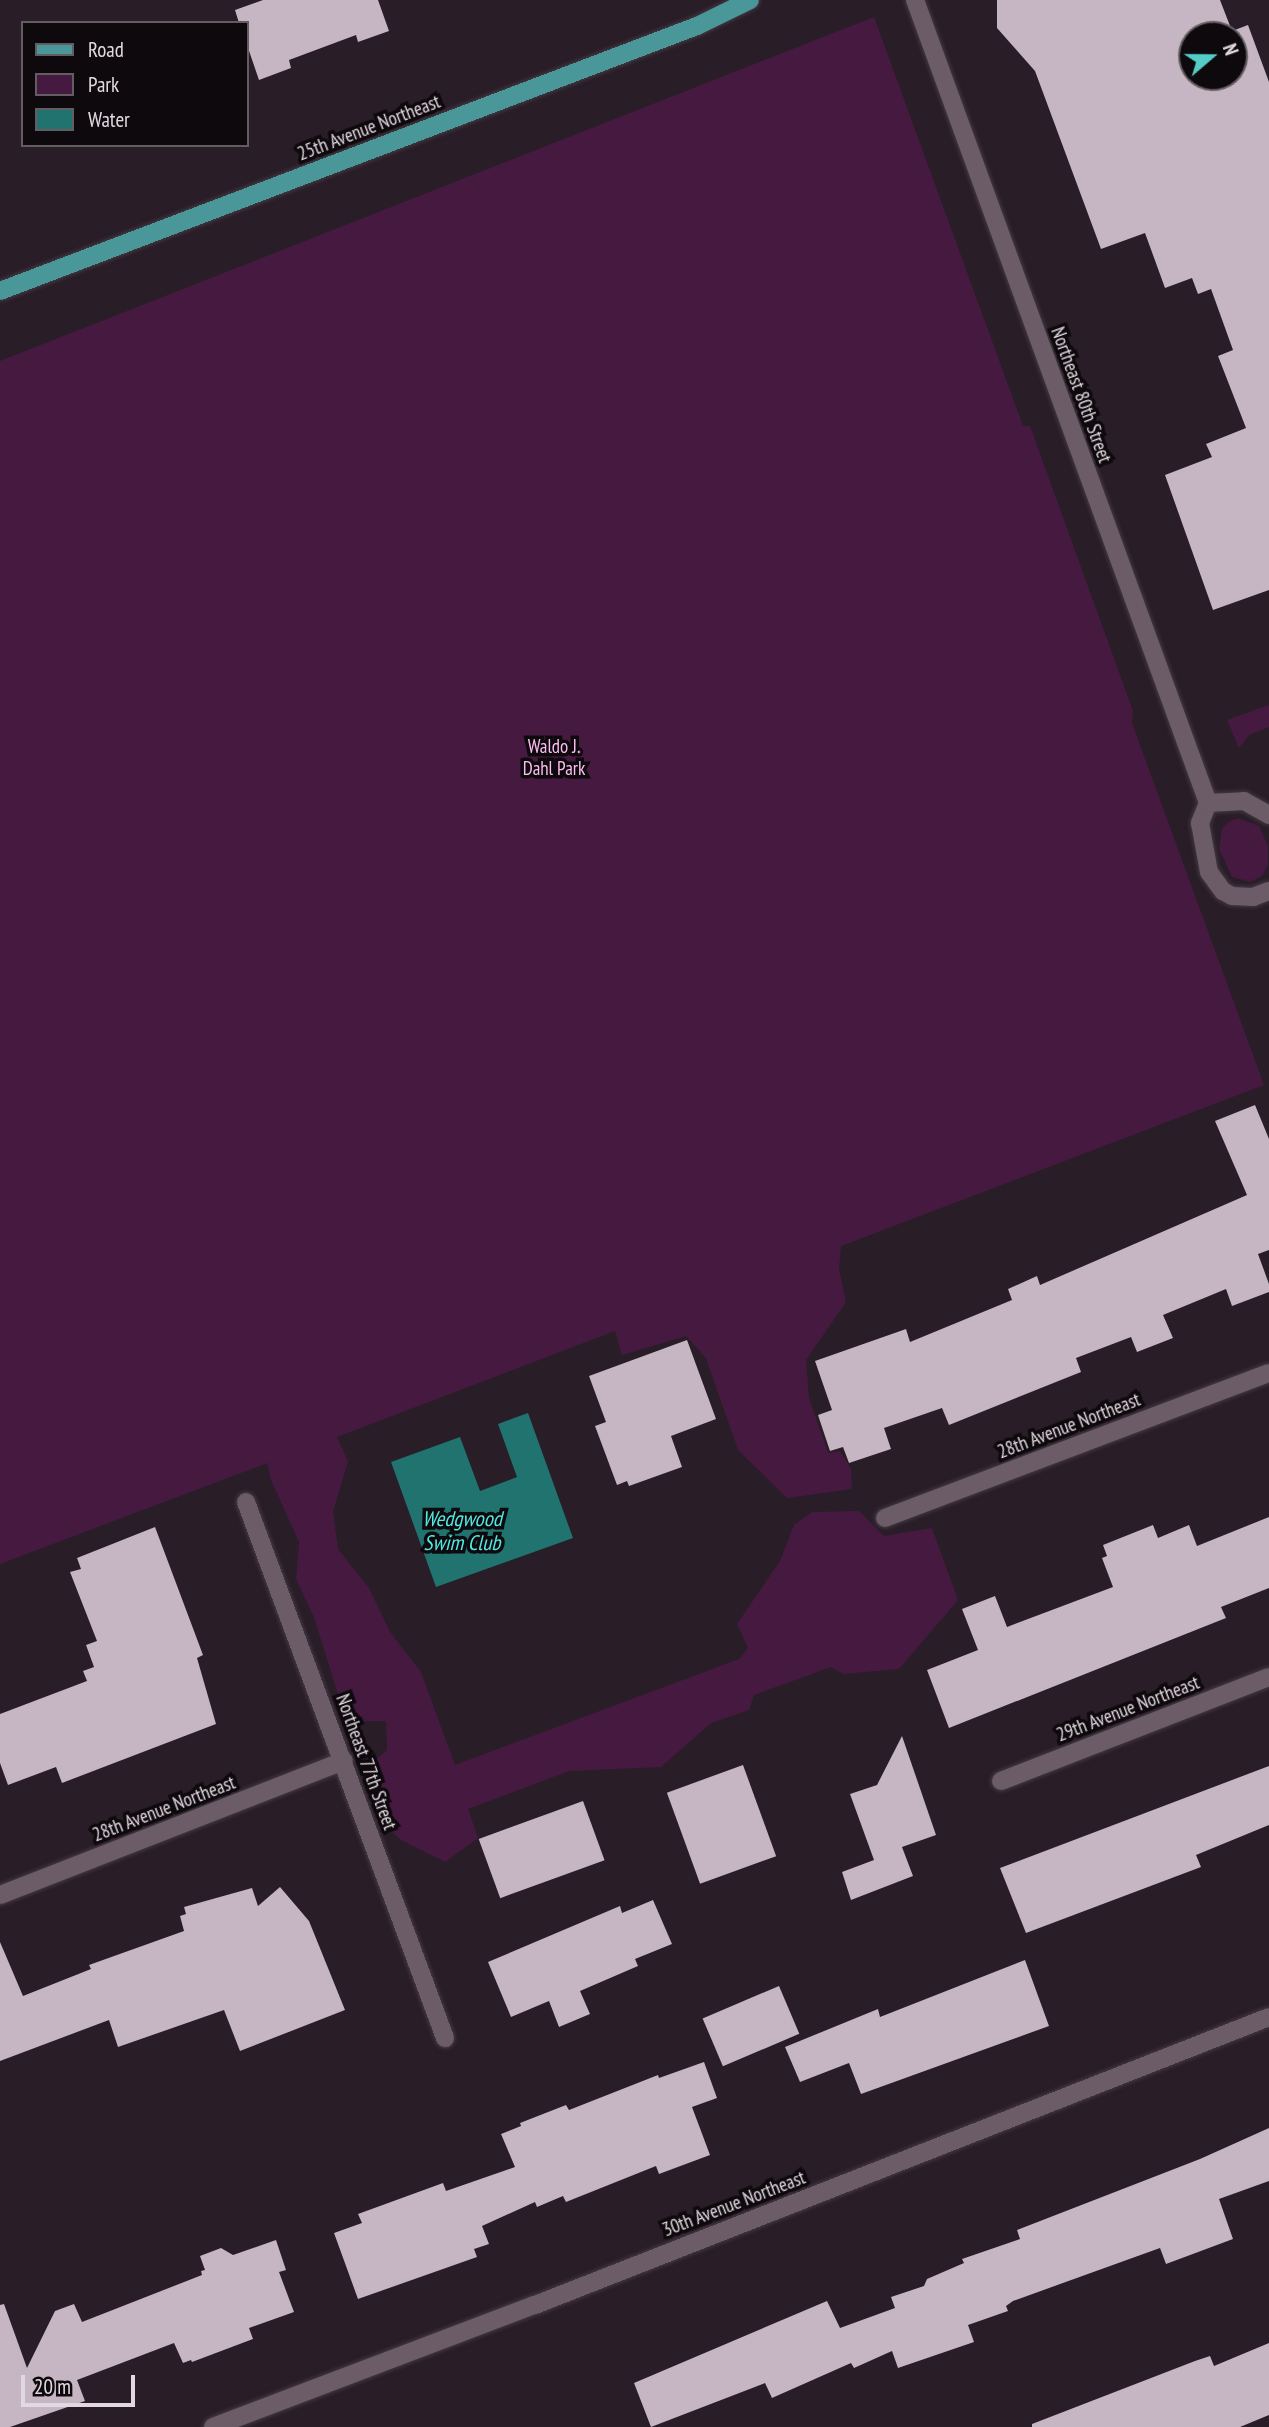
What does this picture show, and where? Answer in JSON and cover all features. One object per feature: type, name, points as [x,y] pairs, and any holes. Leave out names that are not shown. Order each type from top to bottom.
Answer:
[{"type":"main road","name":"25th Avenue Northeast","points":[[0,290],[698,26],[750,0]]},
{"type":"street","name":"Northeast 80th Street","points":[[915,0],[1208,803]]},
{"type":"street","points":[[1269,815],[1244,801],[1208,803],[1200,823],[1205,860],[1223,891],[1241,898],[1269,891]]},
{"type":"street","name":"28th Avenue Northeast","points":[[885,1518],[1269,1374]]},
{"type":"street","name":"Northeast 77th Street","points":[[246,1502],[445,2038]]},
{"type":"street","name":"29th Avenue Northeast","points":[[1001,1781],[1269,1677]]},
{"type":"street","name":"28th Avenue Northeast","points":[[0,1895],[344,1761]]},
{"type":"street","name":"30th Avenue Northeast","points":[[213,2427],[535,2305],[1269,2017]]},
{"type":"green space","name":"Waldo J. Dahl Park","points":[[874,17],[1023,426],[1030,426],[1133,711],[1132,723],[1264,1085],[841,1246],[839,1269],[846,1302],[806,1360],[809,1398],[828,1453],[840,1451],[851,1469],[852,1489],[787,1498],[738,1450],[706,1358],[686,1336],[622,1355],[615,1331],[337,1437],[348,1461],[333,1512],[338,1549],[369,1588],[390,1632],[421,1672],[455,1765],[739,1659],[748,1648],[737,1624],[780,1561],[794,1525],[812,1512],[859,1511],[884,1536],[932,1528],[958,1600],[899,1669],[843,1674],[831,1667],[754,1695],[749,1710],[711,1723],[661,1767],[569,1771],[468,1809],[478,1838],[445,1862],[401,1840],[383,1824],[369,1765],[387,1750],[386,1721],[363,1721],[344,1714],[314,1617],[296,1579],[299,1542],[271,1480],[267,1463],[0,1564],[0,361]]},
{"type":"green space","points":[[1269,705],[1269,727],[1249,735],[1239,748],[1227,720]]},
{"type":"green space","points":[[1238,818],[1259,826],[1268,846],[1268,865],[1262,876],[1250,882],[1232,877],[1219,849],[1222,829],[1228,822]]},
{"type":"water","name":"Wedgwood Swim Club","points":[[528,1413],[573,1538],[436,1587],[391,1462],[460,1437],[480,1491],[517,1477],[498,1424]]},
{"type":"building","points":[[263,0],[378,0],[389,31],[358,42],[356,35],[289,60],[291,68],[259,80],[248,48],[248,21],[238,21],[235,10]]},
{"type":"building","points":[[997,0],[1220,0],[1228,21],[1178,21],[1178,91],[1248,91],[1248,25],[1269,82],[1269,590],[1213,610],[1165,475],[1212,457],[1206,444],[1246,428],[1218,356],[1233,350],[1211,289],[1198,294],[1192,278],[1165,288],[1145,233],[1101,249],[1035,71],[997,28]]},
{"type":"building","points":[[1255,1105],[1269,1139],[1269,1250],[1258,1254],[1269,1284],[1269,1292],[1232,1306],[1226,1289],[1163,1315],[1173,1338],[1137,1352],[1131,1337],[1076,1358],[1081,1372],[949,1425],[942,1408],[884,1428],[891,1449],[849,1463],[843,1447],[830,1451],[818,1415],[832,1410],[815,1361],[906,1329],[910,1342],[1012,1300],[1008,1289],[1037,1276],[1040,1285],[1247,1195],[1215,1121]]},
{"type":"building","points":[[687,1340],[716,1419],[671,1436],[682,1467],[629,1486],[627,1481],[617,1485],[595,1426],[606,1422],[589,1376]]},
{"type":"building","points":[[1269,1517],[1269,1588],[1221,1607],[1226,1618],[949,1728],[927,1670],[978,1650],[962,1609],[995,1596],[1007,1627],[1113,1587],[1102,1558],[1107,1556],[1103,1545],[1153,1525],[1158,1538],[1189,1525],[1197,1546]]},
{"type":"building","points":[[155,1527],[203,1655],[197,1658],[216,1724],[62,1783],[56,1767],[8,1785],[0,1763],[0,1714],[87,1681],[83,1671],[94,1667],[86,1645],[97,1641],[70,1572],[81,1569],[77,1558]]},
{"type":"building","points":[[902,1736],[936,1835],[902,1847],[913,1876],[851,1900],[842,1872],[874,1860],[850,1794],[877,1785]]},
{"type":"building","points":[[743,1765],[776,1856],[700,1884],[667,1793]]},
{"type":"building","points":[[1269,1766],[1269,1825],[1196,1855],[1201,1867],[1026,1933],[1000,1868]]},
{"type":"building","points":[[583,1801],[605,1860],[500,1898],[479,1839]]},
{"type":"building","points":[[280,1887],[309,1921],[345,2010],[240,2051],[224,2010],[118,2047],[109,2020],[0,2061],[0,1942],[23,1996],[91,1969],[89,1965],[184,1931],[180,1916],[186,1914],[184,1907],[252,1888],[258,1906]]},
{"type":"building","points":[[653,1900],[672,1944],[635,1959],[638,1966],[580,1991],[590,2014],[559,2027],[549,2001],[511,2017],[488,1962],[620,1906],[622,1913]]},
{"type":"building","points":[[1025,1960],[1049,2026],[861,2094],[849,2063],[800,2082],[785,2047],[878,2009],[880,2017]]},
{"type":"building","points":[[779,1986],[799,2034],[723,2066],[703,2018]]},
{"type":"building","points":[[704,2062],[717,2098],[692,2107],[710,2155],[659,2174],[656,2166],[566,2202],[563,2196],[537,2207],[535,2202],[482,2226],[489,2244],[474,2249],[477,2257],[358,2299],[334,2233],[362,2223],[358,2214],[443,2183],[446,2191],[515,2167],[501,2134],[521,2126],[520,2123],[566,2105],[569,2110],[658,2075],[659,2078]]},
{"type":"building","points":[[1269,2128],[1269,2181],[1219,2199],[1233,2239],[1166,2264],[1160,2248],[1013,2301],[1006,2306],[1008,2311],[968,2325],[974,2342],[898,2368],[892,2351],[854,2368],[851,2363],[772,2398],[765,2383],[651,2427],[634,2383],[827,2301],[840,2328],[895,2308],[891,2297],[924,2286],[927,2279],[964,2263],[962,2259],[1020,2239],[1017,2230],[1200,2159]]},
{"type":"building","points":[[276,2240],[286,2270],[279,2272],[294,2312],[249,2328],[253,2339],[192,2362],[183,2363],[174,2343],[77,2380],[85,2401],[10,2427],[0,2427],[0,2305],[4,2304],[27,2368],[55,2311],[74,2304],[82,2322],[202,2275],[201,2271],[205,2270],[200,2256],[221,2248],[233,2255]]},
{"type":"building","points":[[1269,2343],[1269,2415],[1240,2427],[1032,2427],[1032,2424],[1195,2361],[1210,2356],[1214,2366]]}]
